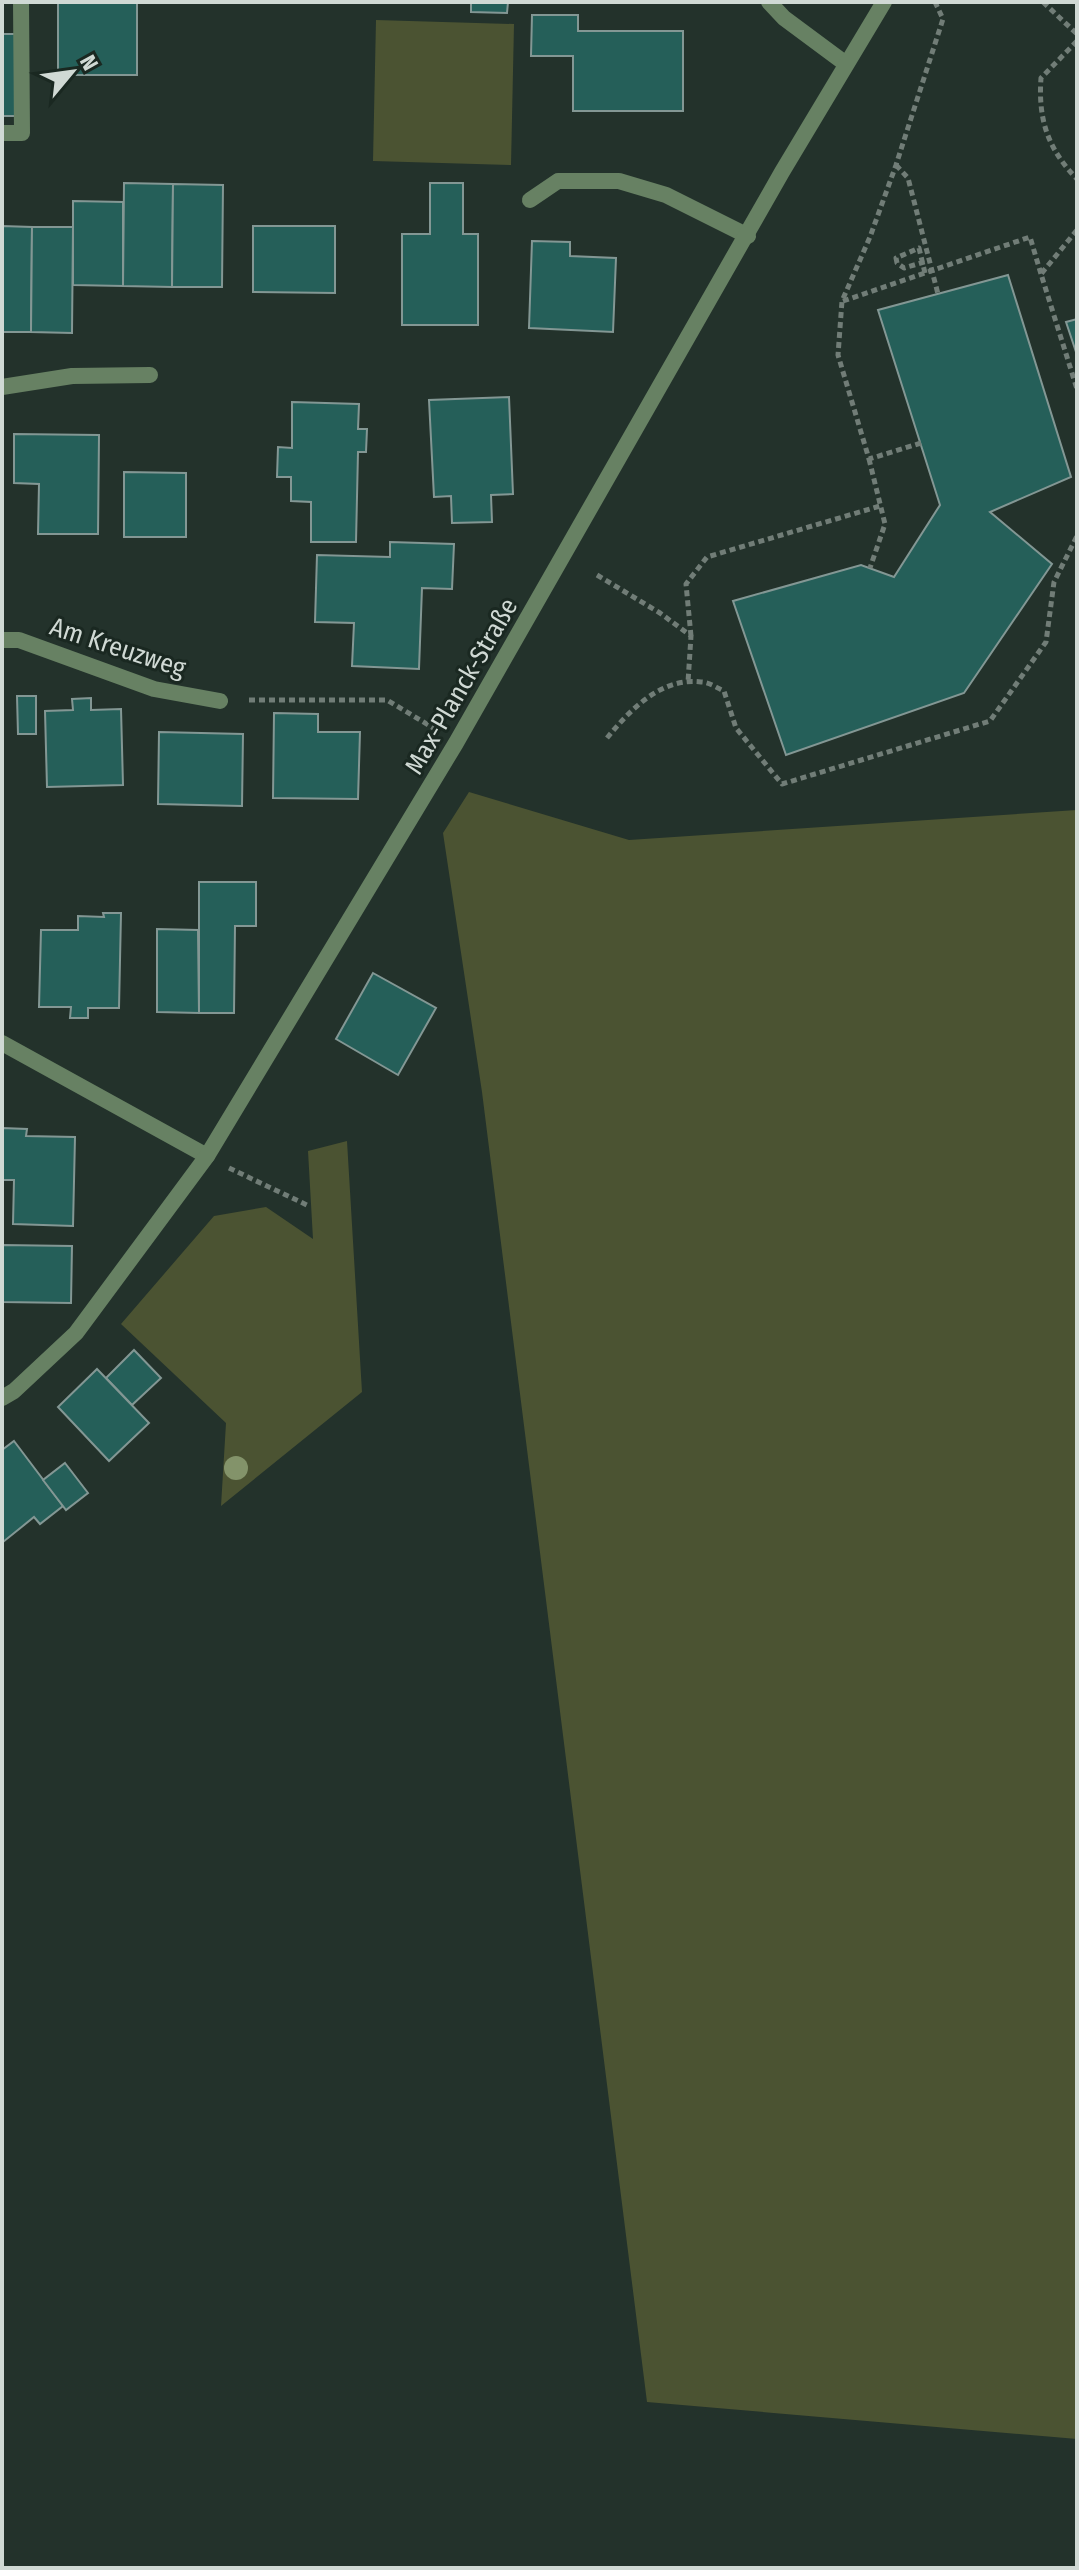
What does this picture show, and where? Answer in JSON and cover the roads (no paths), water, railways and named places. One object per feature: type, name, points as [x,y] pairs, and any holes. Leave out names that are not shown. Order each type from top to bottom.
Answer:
[{"type":"street","points":[[2,133],[22,133],[21,2]]},
{"type":"street","points":[[769,2],[784,18],[846,64]]},
{"type":"street","name":"Max-Planck-Straße","points":[[2,1398],[14,1391],[76,1333],[207,1156],[456,743],[884,2]]},
{"type":"street","points":[[530,200],[558,181],[619,181],[666,195],[748,236]]},
{"type":"street","points":[[2,387],[72,376],[150,375]]},
{"type":"street","name":"Am Kreuzweg","points":[[2,640],[19,640],[154,689],[220,701]]},
{"type":"street","points":[[2,1043],[207,1156]]}]
